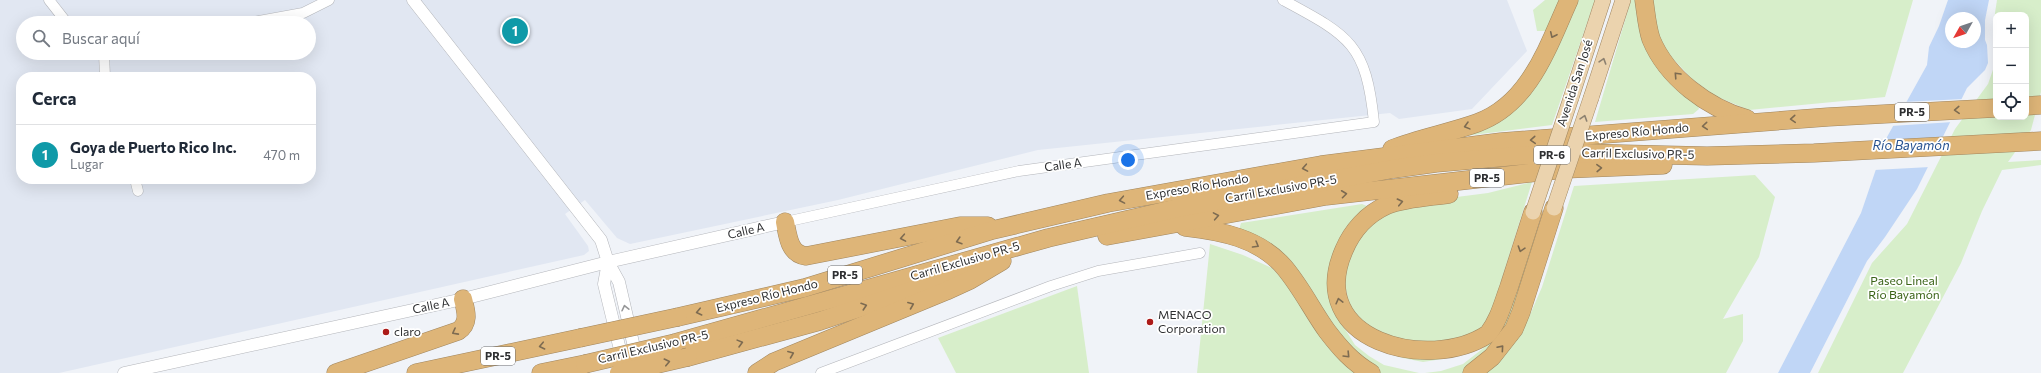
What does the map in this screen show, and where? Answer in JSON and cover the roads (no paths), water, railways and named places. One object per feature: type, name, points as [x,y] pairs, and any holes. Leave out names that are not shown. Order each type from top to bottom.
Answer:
[{"type":"highway","points":[[1372,158],[1414,140],[1477,123],[1508,104],[1529,82],[1569,0]]},
{"type":"highway","points":[[1644,0],[1651,39],[1657,51],[1677,76],[1694,93],[1709,103],[1727,113],[1758,122]]},
{"type":"highway","name":"Expreso Río Hondo","points":[[416,373],[678,317],[804,288],[1010,226],[1108,203],[1321,165],[1501,142],[1828,116],[1993,108]]},
{"type":"highway","name":"PR-5","points":[[619,373],[688,357],[820,321],[1002,261],[1114,234],[1326,196],[1565,169],[2035,145]]},
{"type":"highway","name":"Carril Exclusivo PR-5","points":[[541,373],[675,343],[736,327],[1048,238],[1178,208],[1394,169],[1436,163],[1581,153],[1814,157]]},
{"type":"highway","points":[[1390,362],[1371,352],[1355,337],[1345,321],[1338,300],[1336,284],[1338,265],[1348,240],[1358,227],[1378,210],[1398,201],[1484,190],[1565,169]]},
{"type":"highway","points":[[1472,373],[1492,357],[1514,330],[1522,312],[1554,208]]},
{"type":"highway","points":[[1431,367],[1443,365],[1465,356],[1477,347],[1494,327],[1499,316],[1533,212]]},
{"type":"highway","points":[[785,222],[792,248],[798,254],[806,256],[960,226],[1010,226]]},
{"type":"highway","points":[[1164,225],[1212,230],[1233,235],[1254,244],[1270,254],[1284,267],[1344,353],[1371,373]]},
{"type":"highway","points":[[757,373],[774,362],[970,280],[1002,261]]},
{"type":"highway","points":[[336,373],[458,331],[464,327],[466,322],[464,299]]},
{"type":"main road","name":"Avenida San José","points":[[1533,212],[1603,0]]},
{"type":"main road","name":"Avenida San José","points":[[1554,208],[1623,0]]},
{"type":"street","points":[[49,0],[62,16]]},
{"type":"street","points":[[286,16],[303,13],[329,0]]},
{"type":"street","points":[[413,0],[601,240],[608,262],[619,282],[640,373]]},
{"type":"street","name":"Calle A","points":[[124,373],[464,299],[608,262],[1018,170],[1374,122],[1367,78],[1362,63],[1356,53],[1344,37],[1327,23],[1283,0]]},
{"type":"street","points":[[104,60],[105,72]]},
{"type":"street","points":[[136,184],[138,191]]},
{"type":"street","points":[[821,373],[1051,286],[1091,273],[1200,253]]},
{"type":"street","points":[[608,262],[604,284],[625,373]]},
{"type":"water","name":"Río Bayamón","points":[[1948,0],[1989,0],[1985,20],[1985,40],[1987,45],[1988,63],[1985,70],[1967,88],[1917,189],[1867,261],[1810,373],[1778,373],[1861,213],[1887,137],[1927,65],[1929,47],[1939,26]]},
{"type":"place","name":"Goya de Puerto Rico Inc.","points":[[515,31]]},
{"type":"place","name":"MENACO Corporation","points":[[1150,322]]},
{"type":"place","name":"claro","points":[[386,332]]},
{"type":"park label","name":"Paseo Lineal Río Bayamón","points":[[1904,288]]}]
